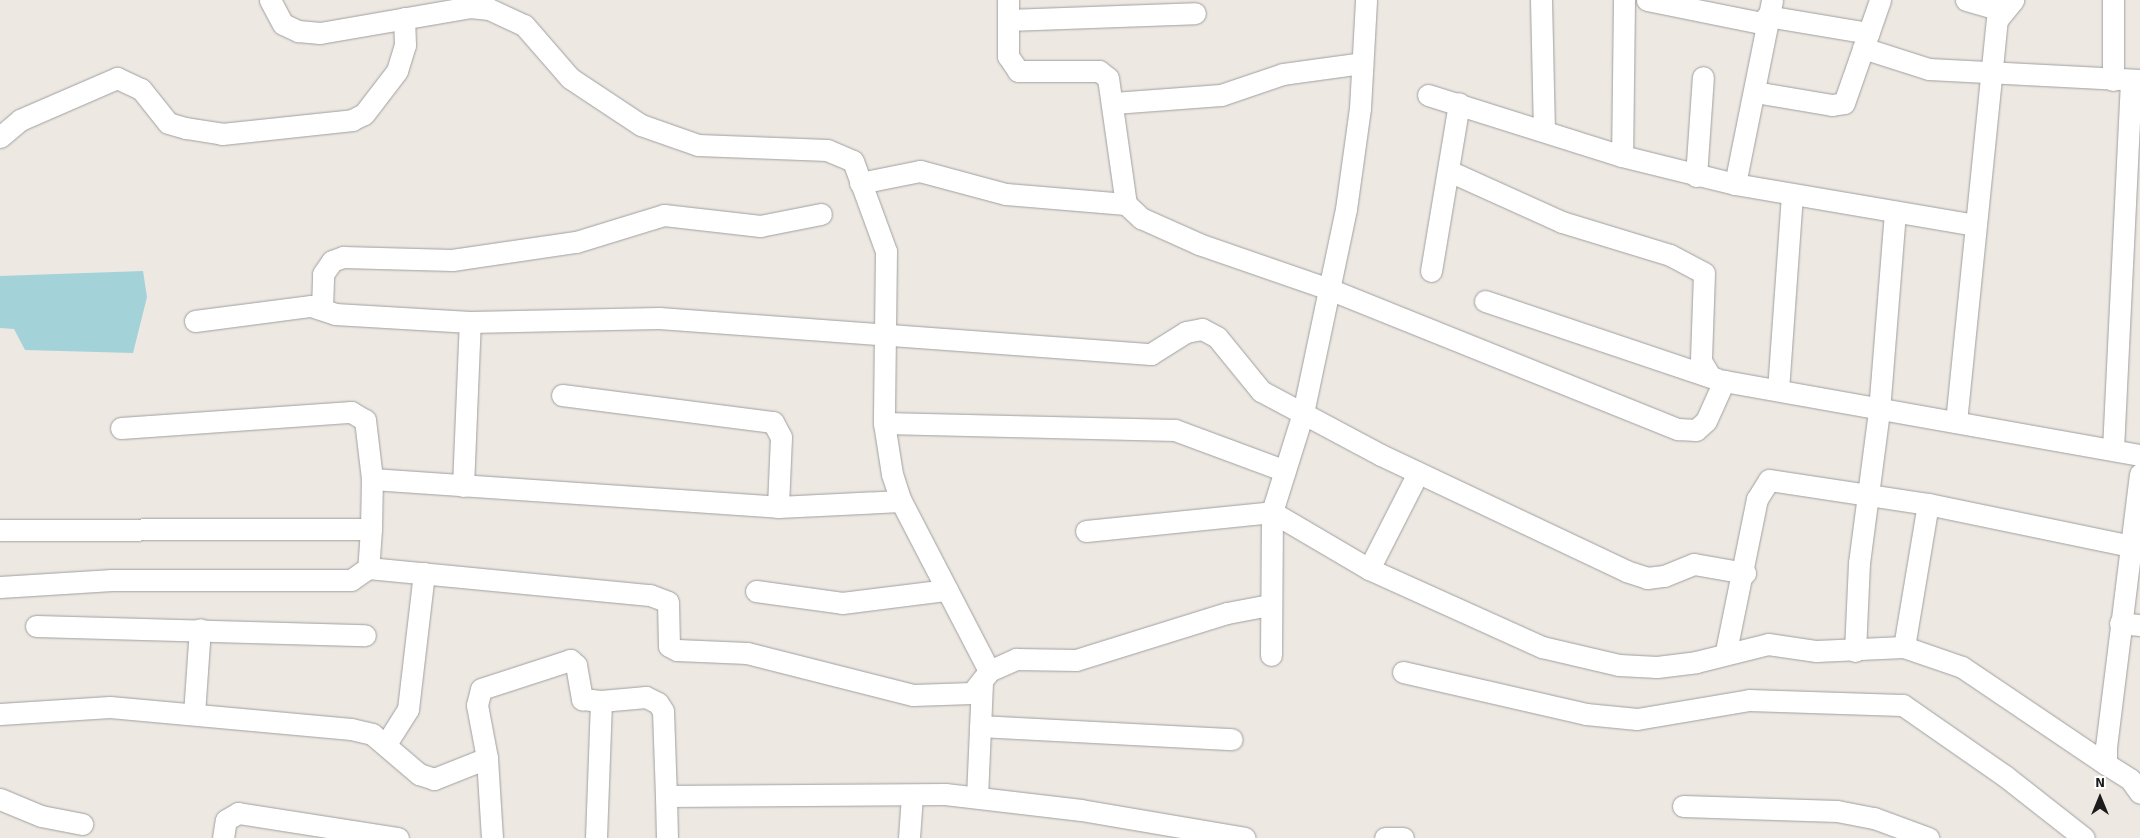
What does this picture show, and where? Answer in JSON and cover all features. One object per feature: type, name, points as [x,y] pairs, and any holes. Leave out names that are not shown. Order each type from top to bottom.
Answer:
[{"type":"street","points":[[270,0],[283,24],[298,31],[320,32],[491,4],[524,25],[570,78],[641,125],[698,145],[844,154],[852,161],[886,251],[884,423],[886,451],[901,501],[947,590],[986,678],[980,726],[977,797]]},
{"type":"street","points":[[1270,655],[1269,605],[1272,512],[1304,413],[1352,172],[1366,0]]},
{"type":"street","points":[[1541,0],[1544,129]]},
{"type":"street","points":[[1622,156],[1624,0]]},
{"type":"street","points":[[1648,0],[1768,13],[1866,40],[1929,69],[2128,80]]},
{"type":"street","points":[[1956,422],[1975,225],[1995,74],[1996,20],[2007,5],[1966,0]]},
{"type":"street","points":[[2113,0],[2128,80],[2113,449]]},
{"type":"street","points":[[1755,92],[1832,105],[1844,103],[1878,1]]},
{"type":"street","points":[[1126,204],[1114,103],[1108,78],[1099,72],[1018,71],[1008,56],[1008,10],[1195,13]]},
{"type":"street","points":[[1735,184],[1755,92],[1768,13]]},
{"type":"street","points":[[0,137],[20,120],[117,78],[141,89],[168,123],[186,128],[222,134],[352,120],[364,114],[397,71],[405,45],[404,18]]},
{"type":"street","points":[[1114,103],[1221,95],[1283,74],[1362,63]]},
{"type":"street","points":[[1696,176],[1704,77]]},
{"type":"street","points":[[1428,95],[1544,129],[1622,156],[1696,176],[1975,225]]},
{"type":"street","points":[[1431,270],[1449,172],[1459,103]]},
{"type":"street","points":[[860,183],[920,170],[1006,194],[1126,204],[1141,218],[1200,244],[1329,289],[1678,429],[1696,430],[1706,421],[1717,379]]},
{"type":"street","points":[[1449,172],[1562,222],[1670,255],[1704,273],[1701,361],[1717,379]]},
{"type":"street","points":[[1778,390],[1792,194]]},
{"type":"street","points":[[1856,651],[1859,563],[1879,411],[1896,212]]},
{"type":"street","points":[[322,308],[323,274],[332,261],[343,257],[452,260],[569,243],[664,214],[760,226],[821,214]]},
{"type":"street","points":[[1484,301],[1717,379],[1879,411],[1956,422],[2140,455]]},
{"type":"street","points":[[195,321],[300,305],[322,308],[335,314],[470,322],[659,318],[1151,354],[1186,332],[1202,329],[1217,337],[1261,391],[1418,473],[1647,578],[1694,564],[1745,574]]},
{"type":"street","points":[[463,486],[470,322]]},
{"type":"street","points":[[562,395],[773,422],[781,437],[778,506]]},
{"type":"street","points":[[0,587],[112,580],[339,581],[361,577],[368,568],[372,479],[365,420],[352,412],[121,428]]},
{"type":"street","points":[[884,423],[1176,430],[1285,471]]},
{"type":"street","points":[[1369,569],[1418,473]]},
{"type":"street","points":[[2106,764],[2130,624],[2140,474]]},
{"type":"street","points":[[372,479],[778,506],[901,501]]},
{"type":"street","points":[[1726,651],[1745,574],[1757,500],[1769,480],[1928,504],[2135,548]]},
{"type":"street","points":[[1904,647],[1928,504]]},
{"type":"street","points":[[1086,531],[1272,512],[1369,569],[1542,647],[1618,665],[1657,667],[1696,662],[1726,651],[1768,644],[1856,651],[1904,647],[1962,667],[2130,779],[2140,793]]},
{"type":"street","points":[[0,530],[371,529]]},
{"type":"street","points":[[368,568],[650,595],[668,602],[669,646],[677,650],[747,653],[913,695],[972,693],[986,678],[1016,659],[1076,660],[1227,613],[1269,605]]},
{"type":"street","points":[[386,744],[408,709],[424,573]]},
{"type":"street","points":[[756,591],[842,603],[947,590]]},
{"type":"street","points":[[36,626],[365,635]]},
{"type":"street","points":[[194,714],[200,629]]},
{"type":"street","points":[[492,838],[487,758],[477,705],[481,689],[570,660],[576,665],[582,698],[601,702],[646,697],[658,703],[663,711],[667,838]]},
{"type":"street","points":[[1403,672],[1586,714],[1637,720],[1749,700],[1903,705],[2005,776],[2084,838]]},
{"type":"street","points":[[596,838],[601,702]]},
{"type":"street","points":[[0,714],[110,707],[351,729],[372,734],[419,774],[434,779],[487,758]]},
{"type":"street","points":[[980,726],[1232,739]]},
{"type":"street","points":[[666,796],[912,795],[977,797],[1245,838]]},
{"type":"street","points":[[910,838],[912,795]]},
{"type":"street","points":[[0,799],[41,816],[82,824]]},
{"type":"street","points":[[1683,806],[1838,811],[1874,818],[1928,838]]},
{"type":"street","points":[[224,838],[226,820],[233,814],[252,813],[398,838]]},
{"type":"street","points":[[1385,838],[1403,838]]},
{"type":"water","points":[[143,271],[147,297],[133,353],[25,350],[14,329],[0,328],[0,276]]}]
